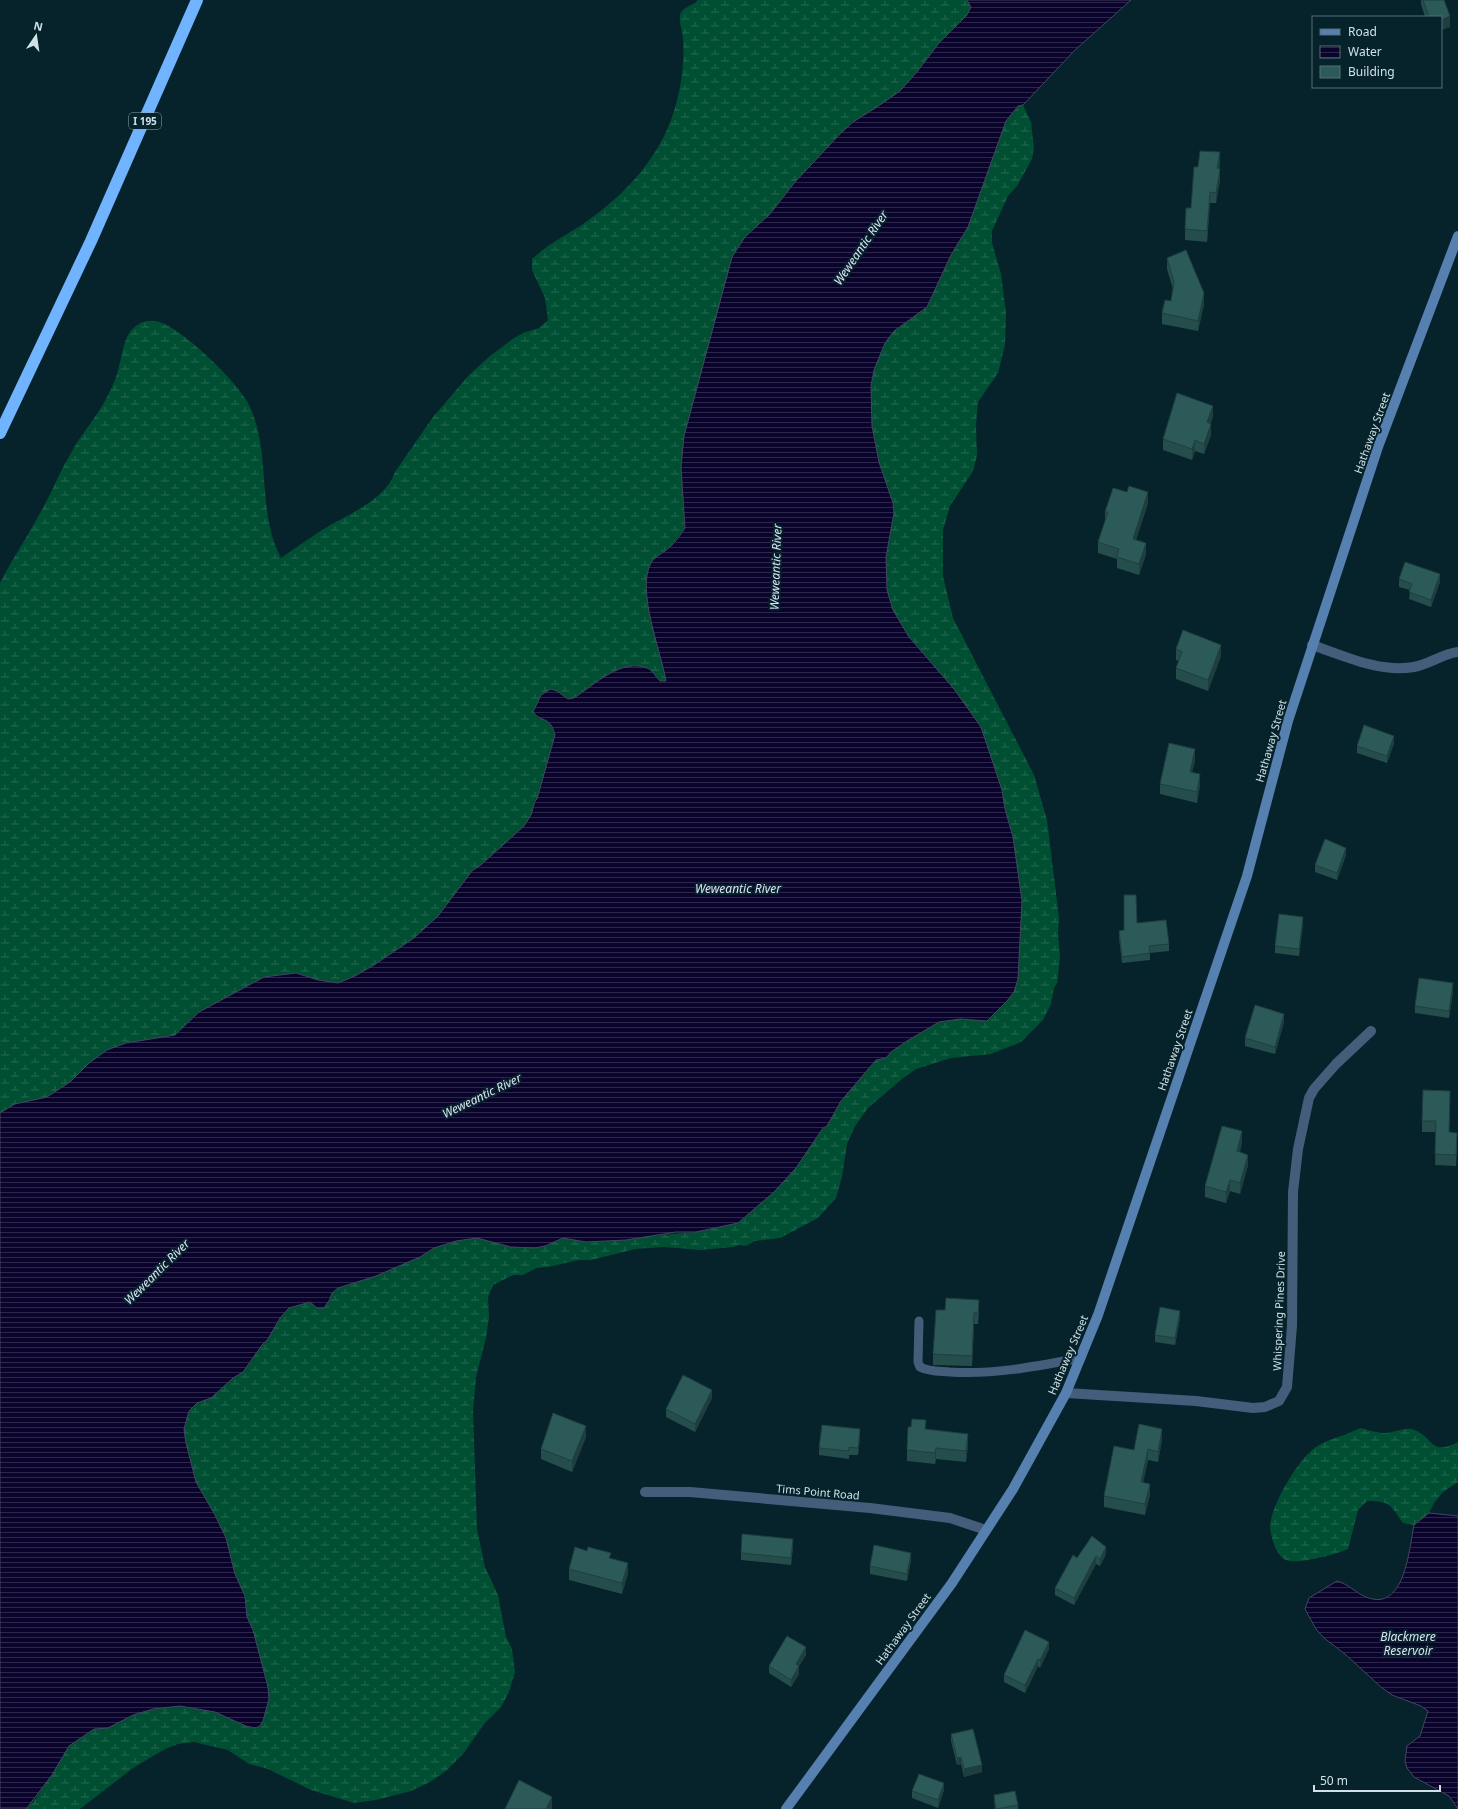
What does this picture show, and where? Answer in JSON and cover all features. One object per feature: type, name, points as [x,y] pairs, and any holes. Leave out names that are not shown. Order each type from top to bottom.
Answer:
[{"type":"highway","name":"I 195","points":[[0,433],[91,241],[197,0]]},
{"type":"street","name":"Hathaway Street","points":[[786,1809],[952,1583],[1013,1489],[1066,1393],[1081,1358],[1100,1307],[1247,876],[1288,721],[1378,447],[1458,238]]},
{"type":"street","points":[[1312,645],[1368,664],[1388,668],[1416,667],[1449,653],[1458,652]]},
{"type":"street","name":"Whispering Pines Drive","points":[[1066,1393],[1196,1401],[1253,1408],[1265,1407],[1279,1401],[1287,1387],[1292,1326],[1294,1293],[1293,1192],[1298,1149],[1309,1098],[1336,1064],[1371,1031]]},
{"type":"street","name":"Tims Point Road","points":[[645,1492],[690,1492],[870,1508],[950,1518],[986,1530]]},
{"type":"lane","points":[[919,1322],[918,1362],[920,1367],[928,1371],[973,1374],[998,1372],[1081,1358]]},
{"type":"green space","points":[[698,0],[967,0],[971,7],[967,15],[939,43],[917,72],[900,91],[853,122],[840,134],[795,182],[770,214],[745,237],[681,467],[685,528],[670,547],[660,554],[652,625],[661,652],[666,681],[660,681],[648,668],[611,673],[574,698],[568,699],[557,691],[536,716],[549,723],[555,735],[537,799],[531,815],[524,826],[482,864],[472,871],[438,916],[414,938],[374,965],[355,976],[338,983],[318,980],[296,973],[199,1012],[175,1035],[126,1043],[89,1063],[70,1082],[47,1097],[15,1104],[0,1113],[0,583],[40,514],[67,459],[79,439],[99,412],[109,393],[116,378],[125,343],[130,332],[139,324],[148,321],[159,322],[172,328],[197,347],[223,371],[243,395],[249,405],[256,423],[263,462],[269,521],[273,540],[281,558],[322,530],[364,506],[383,491],[433,417],[469,375],[490,356],[514,338],[523,333],[539,328],[548,320],[545,298],[532,270],[532,259],[549,245],[580,226],[608,205],[634,180],[655,152],[671,120],[679,91],[683,50],[680,16],[685,9]]},
{"type":"green space","points":[[1023,105],[1031,122],[1034,148],[1032,159],[1017,186],[1008,196],[992,231],[992,243],[1001,274],[1006,313],[1005,345],[998,373],[978,402],[976,425],[977,456],[973,471],[950,506],[943,530],[943,576],[953,618],[1034,775],[1047,820],[1059,918],[1058,933],[1060,957],[1057,983],[1054,988],[1051,1004],[1043,1020],[1021,1042],[991,1054],[951,1058],[916,1069],[902,1079],[868,1108],[855,1126],[847,1144],[842,1177],[836,1198],[818,1218],[780,1238],[755,1241],[746,1246],[739,1245],[733,1247],[701,1250],[664,1247],[635,1249],[591,1260],[579,1260],[548,1267],[536,1268],[523,1275],[513,1275],[493,1285],[488,1297],[489,1317],[486,1338],[476,1377],[473,1410],[477,1529],[485,1567],[498,1595],[506,1637],[512,1649],[515,1672],[509,1692],[501,1707],[484,1724],[463,1754],[446,1771],[430,1782],[411,1791],[376,1800],[354,1803],[311,1790],[268,1769],[249,1764],[228,1750],[194,1742],[178,1744],[165,1749],[133,1768],[80,1809],[26,1809],[34,1801],[69,1746],[94,1729],[108,1727],[133,1715],[153,1709],[180,1706],[215,1712],[246,1726],[255,1728],[260,1726],[253,1631],[247,1617],[245,1596],[235,1574],[226,1538],[196,1482],[184,1429],[189,1411],[197,1403],[211,1398],[233,1378],[243,1372],[268,1339],[280,1318],[289,1308],[310,1302],[317,1308],[330,1299],[331,1293],[338,1288],[376,1276],[420,1257],[434,1248],[456,1241],[477,1238],[511,1247],[545,1246],[563,1238],[586,1242],[696,1232],[827,1126],[841,1101],[876,1060],[886,1058],[891,1052],[907,1041],[939,1022],[960,1019],[987,1021],[1013,837],[1005,809],[1002,790],[981,727],[954,689],[909,637],[893,610],[887,590],[886,557],[894,513],[893,503],[879,462],[872,426],[871,386],[874,370],[885,343],[894,331],[927,307],[951,255],[968,227],[1006,121],[1018,106]]},
{"type":"green space","points":[[1360,1428],[1382,1433],[1412,1429],[1419,1432],[1432,1444],[1442,1447],[1458,1442],[1458,1482],[1443,1492],[1434,1503],[1429,1513],[1414,1525],[1403,1523],[1392,1508],[1386,1503],[1367,1501],[1358,1510],[1348,1549],[1335,1554],[1308,1560],[1292,1561],[1284,1559],[1275,1547],[1270,1528],[1274,1510],[1284,1488],[1303,1459],[1315,1448],[1327,1441]]},
{"type":"water","name":"Weweantic River","points":[[967,0],[1131,0],[1075,50],[1023,105],[1018,106],[1006,121],[968,227],[951,255],[927,307],[894,331],[885,343],[874,370],[871,386],[872,426],[879,462],[893,503],[894,513],[886,557],[887,590],[893,610],[909,637],[954,689],[981,727],[1002,790],[1005,809],[1013,837],[1022,901],[1018,979],[1014,992],[987,1021],[960,1019],[939,1022],[907,1041],[891,1052],[886,1058],[876,1060],[841,1101],[827,1126],[823,1128],[796,1168],[774,1192],[738,1223],[696,1232],[676,1232],[626,1240],[586,1242],[563,1238],[545,1246],[535,1248],[511,1247],[477,1238],[456,1241],[434,1248],[420,1257],[376,1276],[338,1288],[332,1293],[324,1308],[317,1308],[310,1302],[289,1308],[280,1318],[268,1339],[243,1372],[233,1378],[211,1398],[197,1403],[189,1411],[184,1429],[196,1482],[226,1538],[235,1574],[245,1596],[247,1617],[253,1630],[268,1687],[269,1699],[263,1721],[260,1726],[255,1728],[246,1726],[215,1712],[180,1706],[153,1709],[133,1715],[108,1728],[94,1729],[69,1746],[52,1775],[26,1809],[0,1809],[0,1113],[15,1104],[47,1097],[70,1082],[89,1063],[107,1050],[126,1043],[175,1035],[199,1012],[264,977],[296,973],[318,980],[338,983],[355,976],[374,965],[414,938],[438,916],[472,871],[482,864],[524,826],[531,815],[555,735],[551,725],[533,712],[541,695],[551,689],[557,691],[568,699],[574,698],[608,674],[627,667],[637,666],[647,668],[660,681],[666,681],[651,621],[646,589],[647,575],[651,563],[657,556],[672,545],[685,528],[681,467],[684,436],[732,257],[745,237],[770,214],[795,182],[840,134],[853,122],[900,91],[917,72],[939,43],[967,15],[971,7]]},
{"type":"water","name":"Blackmere Reservoir","points":[[1429,1513],[1458,1516],[1458,1809],[1449,1796],[1414,1777],[1407,1768],[1405,1761],[1407,1746],[1420,1736],[1428,1711],[1421,1706],[1392,1695],[1381,1687],[1345,1654],[1324,1638],[1316,1629],[1305,1609],[1309,1598],[1337,1581],[1345,1584],[1366,1597],[1379,1599],[1389,1596],[1397,1588],[1403,1576],[1414,1525]]},
{"type":"building","points":[[1423,0],[1444,0],[1450,16],[1442,20],[1442,16],[1429,16]]},
{"type":"building","points":[[1200,151],[1220,152],[1217,168],[1220,169],[1216,193],[1210,192],[1207,231],[1185,229],[1186,208],[1191,208],[1194,167],[1198,167]]},
{"type":"building","points":[[1186,250],[1204,293],[1198,321],[1162,313],[1165,300],[1171,301],[1174,282],[1167,258]]},
{"type":"building","points":[[1177,393],[1213,406],[1207,422],[1211,424],[1204,444],[1195,440],[1192,449],[1163,439]]},
{"type":"building","points":[[1129,486],[1148,492],[1133,539],[1146,543],[1139,564],[1117,557],[1119,549],[1098,542],[1108,512],[1105,512],[1113,488],[1127,492]]},
{"type":"building","points":[[1405,562],[1440,574],[1431,600],[1409,592],[1412,584],[1399,579]]},
{"type":"building","points":[[1183,630],[1221,645],[1208,680],[1176,668],[1182,652],[1176,649]]},
{"type":"building","points":[[1364,725],[1394,736],[1387,756],[1357,746]]},
{"type":"building","points":[[1169,743],[1195,749],[1190,772],[1200,774],[1197,792],[1160,784]]},
{"type":"building","points":[[1325,839],[1346,848],[1337,873],[1315,865]]},
{"type":"building","points":[[1124,895],[1136,895],[1137,923],[1166,920],[1169,944],[1149,946],[1150,953],[1122,957],[1119,931],[1124,930]]},
{"type":"building","points":[[1279,914],[1303,917],[1299,949],[1275,946]]},
{"type":"building","points":[[1419,978],[1453,983],[1449,1011],[1415,1006]]},
{"type":"building","points":[[1255,1005],[1284,1014],[1275,1047],[1245,1038]]},
{"type":"building","points":[[1423,1090],[1450,1091],[1449,1132],[1457,1133],[1456,1155],[1435,1154],[1436,1121],[1422,1121]]},
{"type":"building","points":[[1222,1126],[1242,1131],[1237,1151],[1248,1155],[1240,1183],[1230,1180],[1226,1192],[1205,1186]]},
{"type":"building","points":[[946,1298],[979,1300],[978,1313],[974,1313],[972,1356],[933,1354],[936,1310],[945,1310]]},
{"type":"building","points":[[1160,1307],[1180,1311],[1175,1338],[1155,1335]]},
{"type":"building","points":[[683,1375],[712,1390],[695,1424],[666,1409]]},
{"type":"building","points":[[553,1413],[586,1426],[572,1461],[541,1449]]},
{"type":"building","points":[[912,1419],[926,1420],[925,1429],[968,1434],[966,1451],[936,1448],[935,1453],[907,1450],[908,1427],[911,1427]]},
{"type":"building","points":[[1139,1424],[1162,1429],[1158,1452],[1148,1449],[1141,1482],[1150,1484],[1145,1504],[1104,1496],[1114,1446],[1134,1450]]},
{"type":"building","points":[[822,1425],[860,1429],[858,1448],[849,1447],[849,1451],[819,1448]]},
{"type":"building","points":[[742,1534],[793,1539],[791,1558],[741,1553]]},
{"type":"building","points":[[1092,1536],[1106,1547],[1100,1559],[1096,1556],[1074,1598],[1055,1588],[1073,1555],[1077,1558]]},
{"type":"building","points":[[874,1545],[911,1553],[907,1574],[870,1566]]},
{"type":"building","points":[[575,1547],[587,1551],[588,1547],[611,1553],[609,1558],[628,1563],[622,1583],[569,1569]]},
{"type":"building","points":[[1025,1630],[1049,1642],[1040,1660],[1038,1659],[1025,1685],[1004,1675]]},
{"type":"building","points":[[787,1636],[806,1647],[796,1664],[799,1666],[791,1680],[769,1666]]},
{"type":"building","points":[[973,1729],[982,1765],[964,1769],[961,1757],[957,1758],[951,1734]]},
{"type":"building","points":[[919,1774],[944,1783],[938,1800],[912,1791]]},
{"type":"building","points":[[519,1780],[552,1797],[546,1809],[505,1809]]},
{"type":"building","points":[[1015,1791],[1018,1805],[996,1809],[994,1795]]}]
